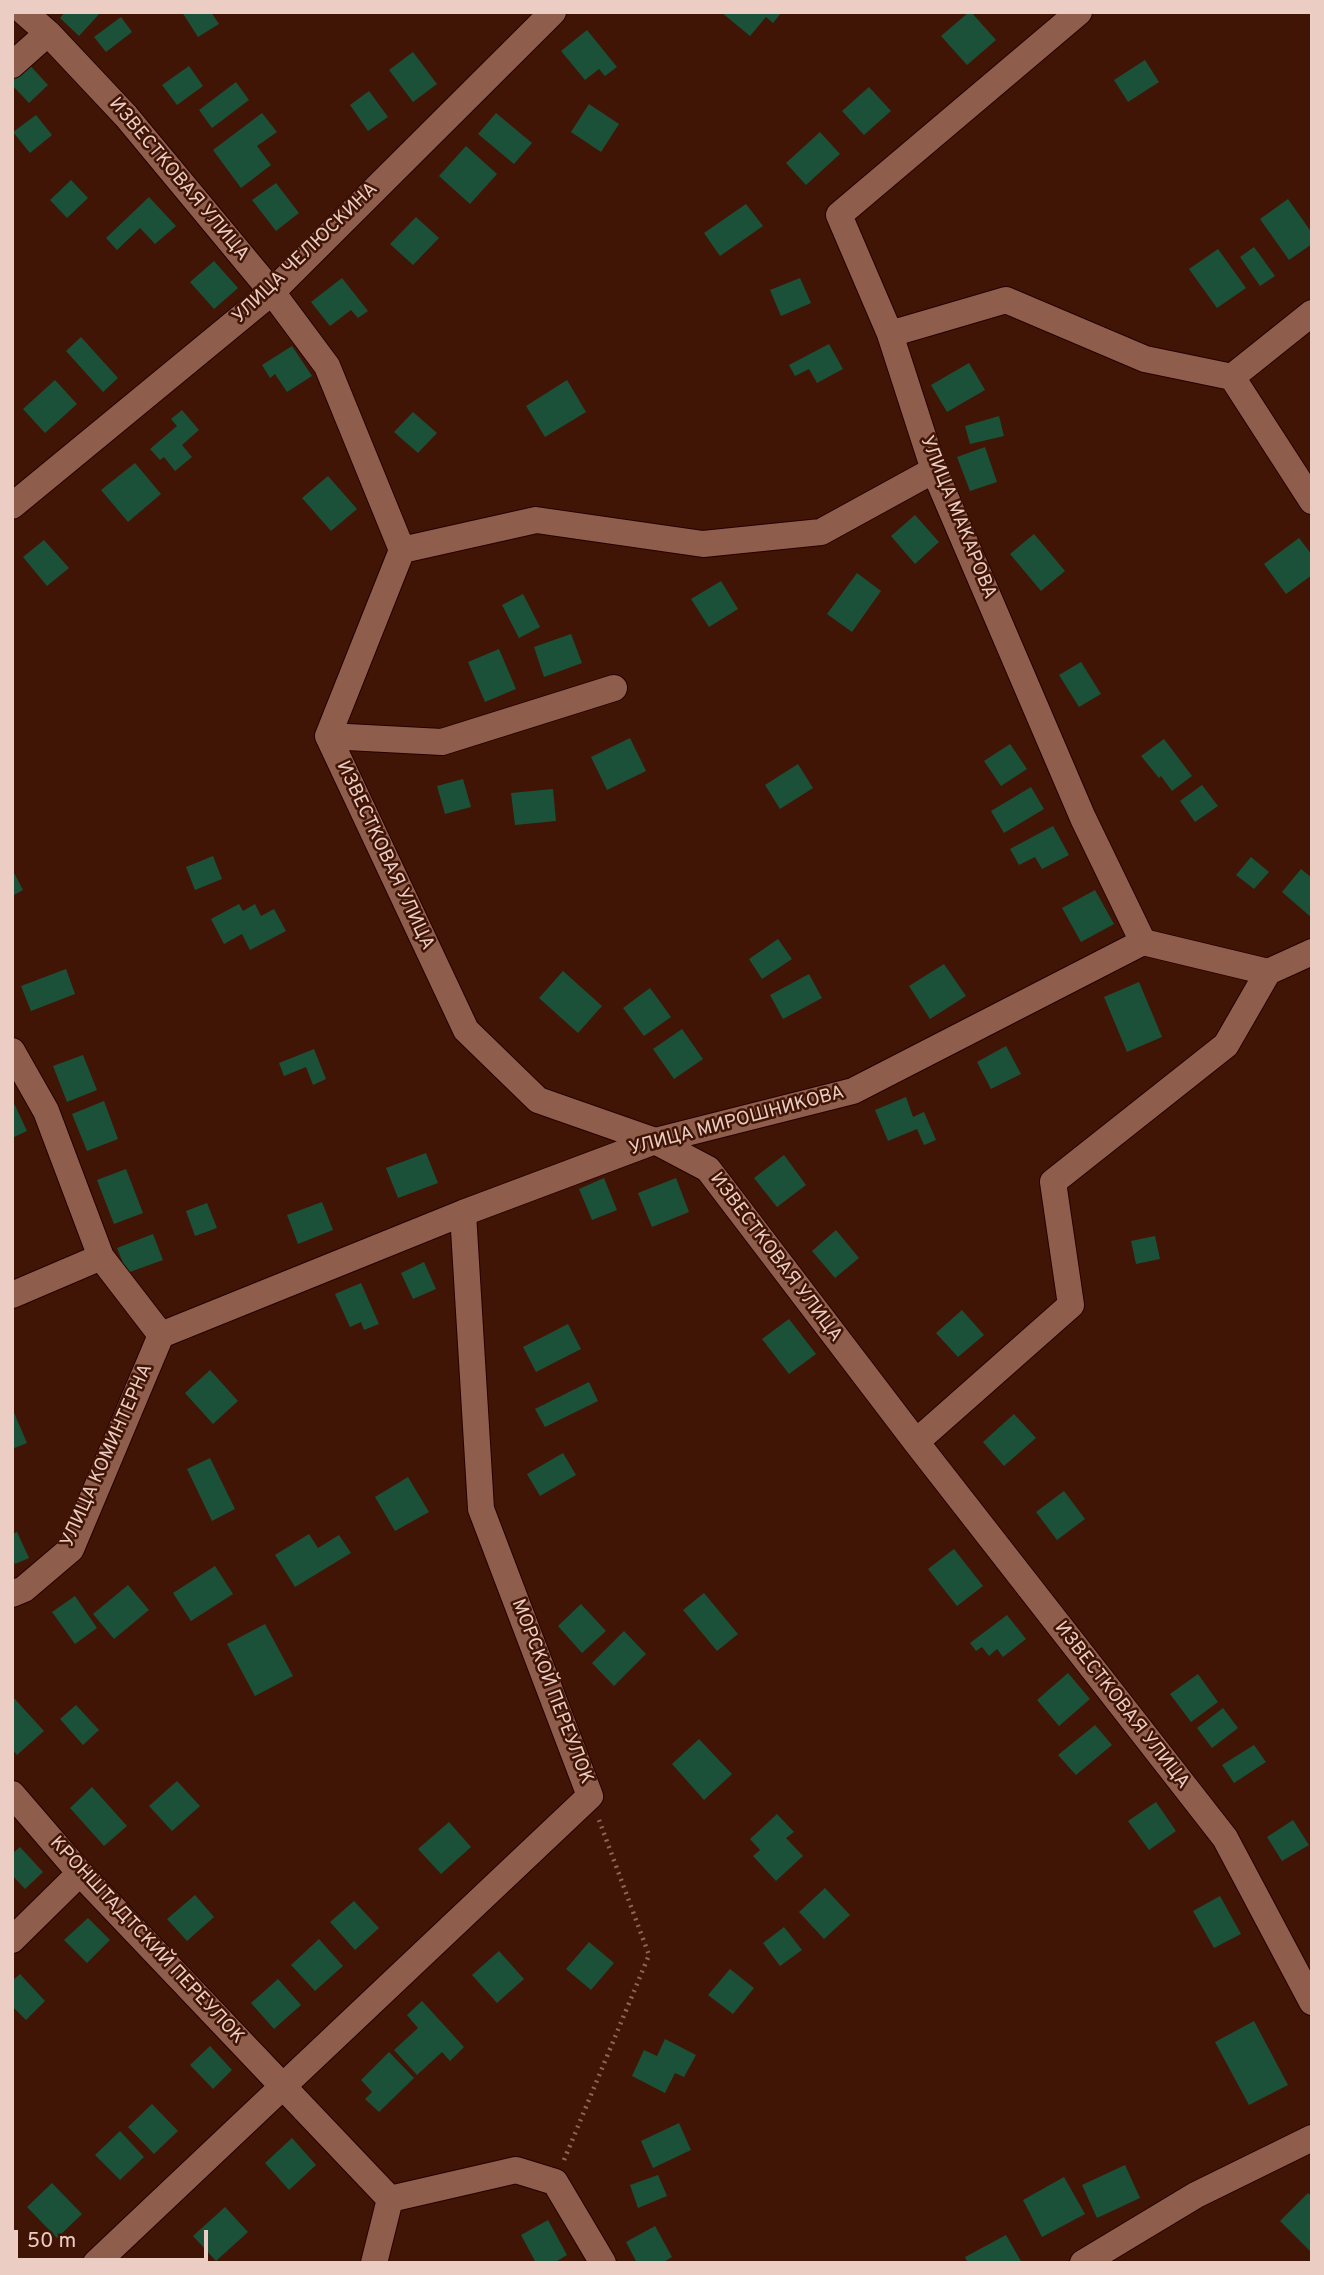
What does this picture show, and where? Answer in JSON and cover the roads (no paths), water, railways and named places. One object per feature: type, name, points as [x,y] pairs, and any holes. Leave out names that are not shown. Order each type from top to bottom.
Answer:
[{"type":"street","name":"ИЗВЕСТКОВАЯ УЛИЦА","points":[[24,12],[48,33],[126,116],[272,292],[327,366],[402,550]]},
{"type":"street","name":"УЛИЦА МАКАРОВА","points":[[1079,12],[839,215],[890,334],[934,470],[1083,818],[1143,942]]},
{"type":"street","name":"УЛИЦА ЧЕЛЮСКИНА","points":[[12,506],[272,292],[544,15]]},
{"type":"street","points":[[12,65],[48,33]]},
{"type":"street","points":[[890,334],[1006,300],[1145,359],[1232,377],[1312,500]]},
{"type":"street","points":[[1232,377],[1312,313]]},
{"type":"street","points":[[614,688],[442,742],[328,736],[402,550],[536,520],[704,544],[821,532],[934,470]]},
{"type":"street","name":"ИЗВЕСТКОВАЯ УЛИЦА","points":[[328,736],[466,1030],[538,1100],[655,1141],[708,1169],[916,1443],[1225,1838],[1312,2002]]},
{"type":"street","points":[[1143,942],[1268,972]]},
{"type":"street","name":"УЛИЦА МИРОШНИКОВА","points":[[161,1335],[463,1213],[655,1141],[853,1091],[1143,942]]},
{"type":"street","points":[[916,1443],[1071,1305],[1053,1182],[1226,1045],[1268,972],[1312,952]]},
{"type":"street","points":[[12,1051],[46,1111],[101,1257],[161,1335]]},
{"type":"street","name":"МОРСКОЙ ПЕРЕУЛОК","points":[[96,2263],[590,1796],[481,1510],[463,1213]]},
{"type":"street","points":[[12,1295],[101,1257]]},
{"type":"street","name":"УЛИЦА КОМИНТЕРНА","points":[[12,1594],[24,1589],[71,1549],[161,1335]]},
{"type":"street","name":"КРОНШТАДТСКИЙ ПЕРЕУЛОК","points":[[12,1794],[80,1873],[282,2086]]},
{"type":"street","points":[[12,1940],[80,1873]]},
{"type":"street","points":[[282,2086],[390,2199]]},
{"type":"street","points":[[1083,2263],[1196,2195],[1312,2138]]},
{"type":"street","points":[[390,2199],[516,2170],[555,2182],[603,2263]]},
{"type":"street","points":[[374,2263],[390,2199]]}]
